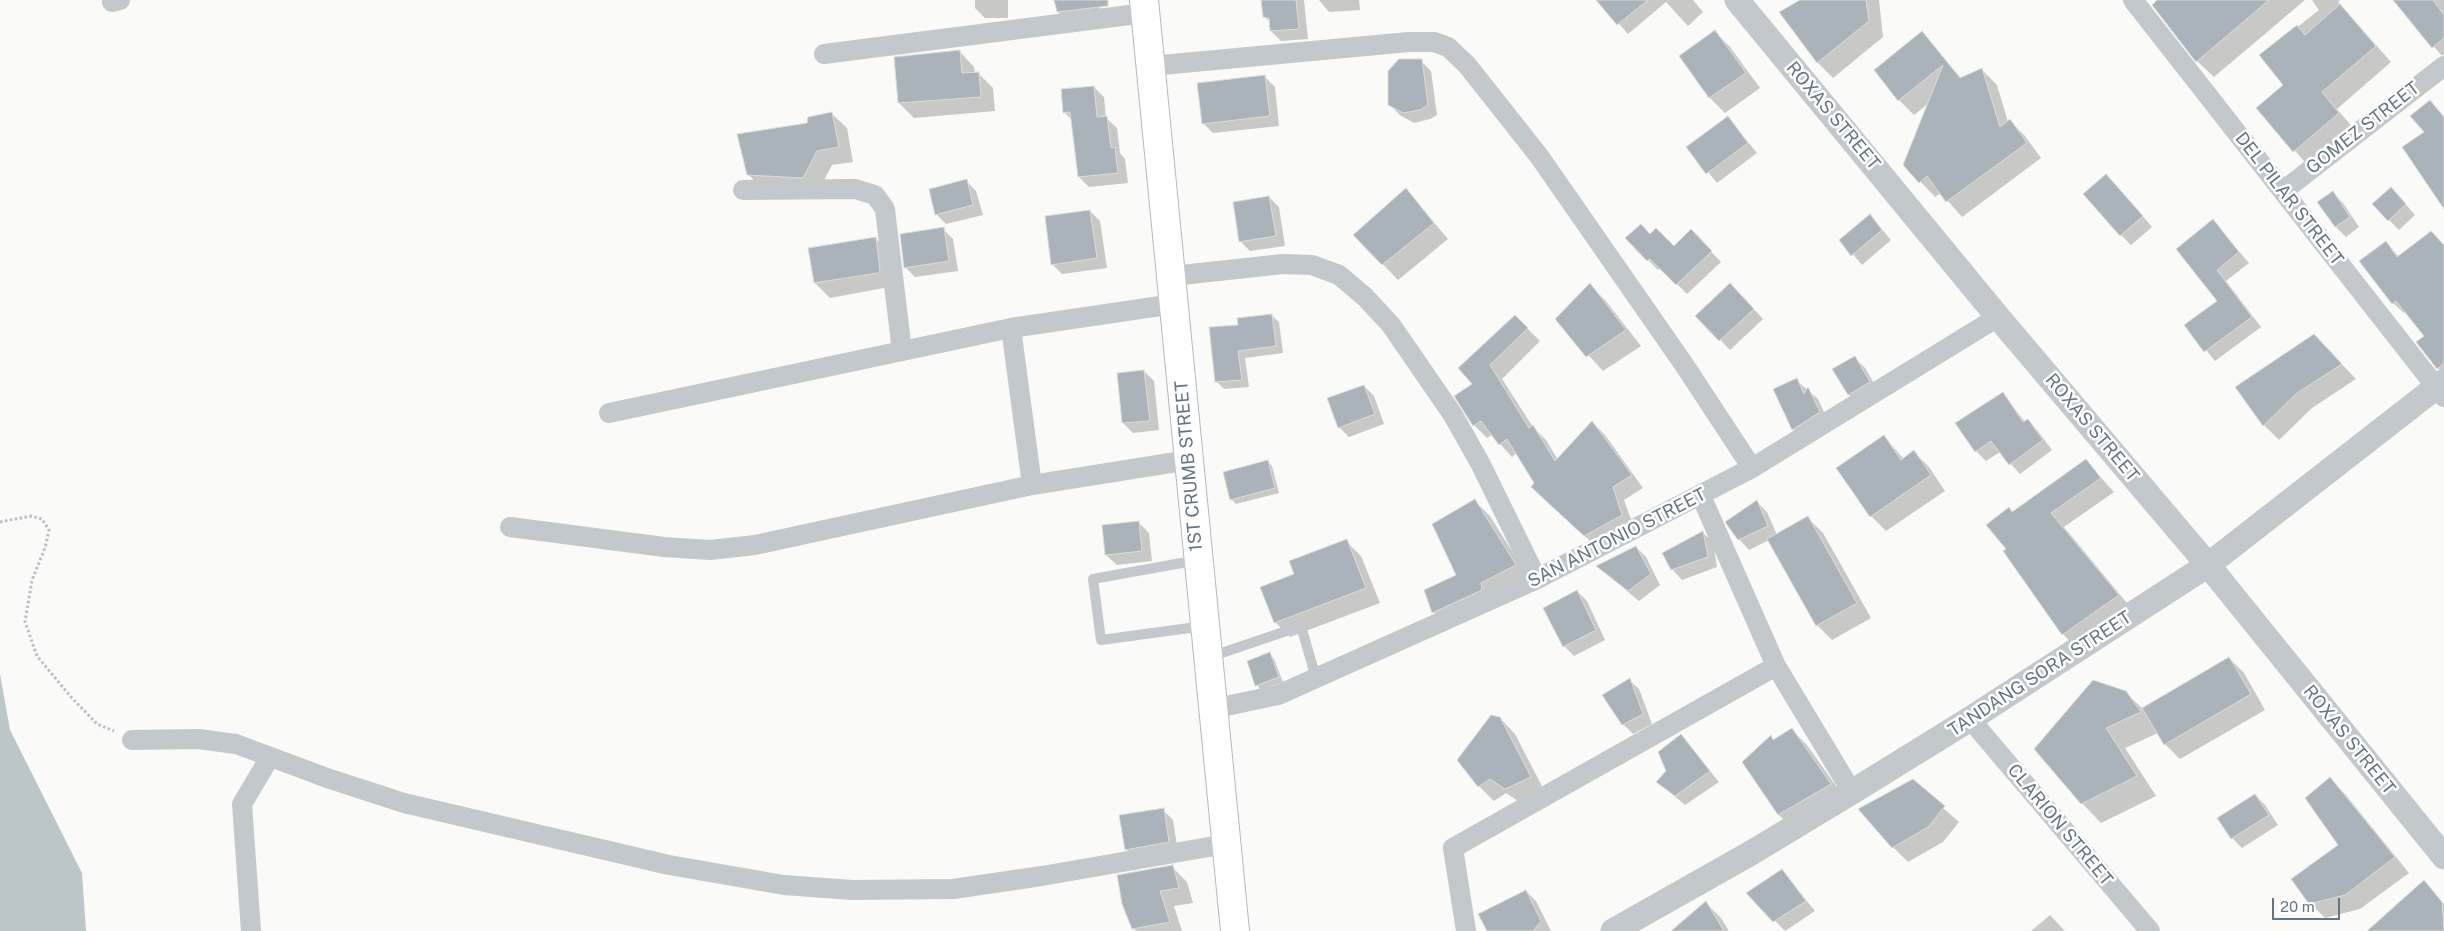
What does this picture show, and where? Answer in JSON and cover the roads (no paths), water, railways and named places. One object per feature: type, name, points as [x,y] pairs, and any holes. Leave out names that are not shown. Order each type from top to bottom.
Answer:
[{"type":"main road","name":"1ST CRUMB STREET","points":[[1145,7],[1235,931]]},
{"type":"street","name":"ROXAS STREET","points":[[1737,0],[1998,317],[2208,565],[2444,857]]},
{"type":"street","name":"DEL PILAR STREET","points":[[2135,0],[2283,191],[2441,389]]},
{"type":"street","points":[[824,54],[1145,7]]},
{"type":"street","points":[[1151,66],[1409,42],[1434,42],[1448,47],[1467,66],[1539,156],[1685,366],[1752,468]]},
{"type":"street","name":"GOMEZ STREET","points":[[2283,191],[2444,66]]},
{"type":"street","points":[[744,190],[855,189],[875,194],[884,209],[886,218],[902,351]]},
{"type":"street","points":[[1172,276],[1283,264],[1312,265],[1339,275],[1365,297],[1391,325],[1448,408],[1480,463],[1537,579]]},
{"type":"street","points":[[608,413],[1011,328],[1174,304]]},
{"type":"street","name":"SAN ANTONIO STREET","points":[[1212,710],[1278,695],[1537,579],[1752,468],[1998,317]]},
{"type":"street","points":[[1011,328],[1032,485]]},
{"type":"street","name":"TANDANG SORA STREET","points":[[1613,931],[1751,853],[1970,720],[2208,565],[2441,389]]},
{"type":"street","points":[[510,527],[664,547],[710,550],[754,546],[1032,485],[1189,460]]},
{"type":"street","points":[[1701,496],[1776,666],[1852,792]]},
{"type":"street","points":[[1466,931],[1453,848],[1776,666]]},
{"type":"street","name":"CLARION STREET","points":[[1970,720],[2150,931]]},
{"type":"street","points":[[132,740],[198,739],[236,744],[404,803],[669,865],[793,886],[852,890],[953,889],[1042,876],[1226,844]]},
{"type":"street","points":[[251,931],[242,804],[270,757]]},
{"type":"lane","points":[[1198,560],[1093,579],[1101,640],[1205,626]]},
{"type":"lane","points":[[1208,658],[1301,626],[1316,678]]}]
